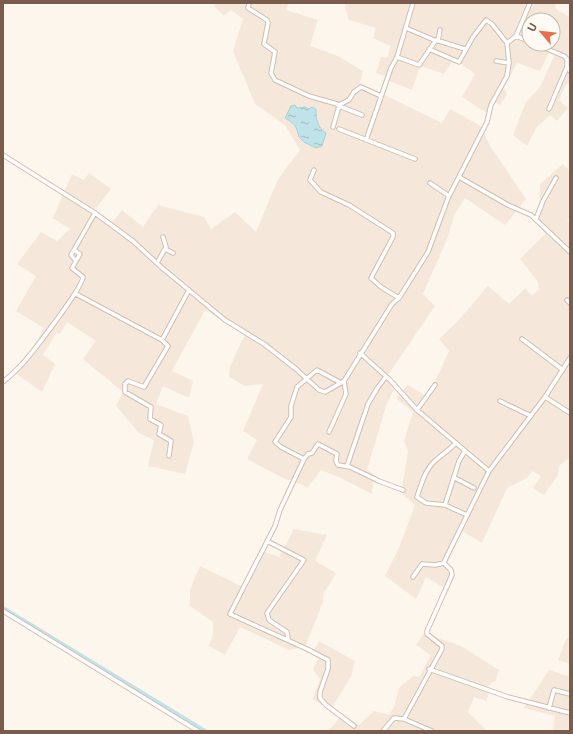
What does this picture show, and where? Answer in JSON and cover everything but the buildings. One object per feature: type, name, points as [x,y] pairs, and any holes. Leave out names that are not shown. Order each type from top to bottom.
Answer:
[{"type":"street","points":[[249,3],[248,8],[251,12],[267,20],[268,23],[264,44],[275,52],[271,73],[275,80],[310,96],[321,98],[362,115]]},
{"type":"street","points":[[366,140],[391,68],[397,57],[413,3]]},
{"type":"street","points":[[507,43],[516,36],[530,3]]},
{"type":"street","points":[[3,155],[95,213],[133,241],[225,320],[264,344],[322,392],[330,390],[343,382],[392,304],[400,298],[428,252],[449,196],[487,122],[491,105],[507,76],[509,63],[507,43],[492,24],[486,20],[465,49],[459,62],[429,49]]},
{"type":"street","points":[[406,28],[436,40],[465,49]]},
{"type":"street","points":[[397,57],[419,65],[436,40],[440,30]]},
{"type":"street","points":[[516,36],[521,38]]},
{"type":"street","points":[[549,109],[569,69],[569,58],[554,52]]},
{"type":"street","points":[[496,61],[509,63]]},
{"type":"street","points":[[333,127],[339,106],[349,100],[354,92],[362,87],[381,96]]},
{"type":"street","points":[[339,129],[415,158]]},
{"type":"street","points":[[314,170],[310,180],[321,192],[349,205],[393,233],[393,237],[371,278],[381,287],[400,298]]},
{"type":"street","points":[[459,177],[508,205],[521,209],[536,218],[570,252]]},
{"type":"street","points":[[536,218],[543,201],[556,178]]},
{"type":"street","points":[[430,183],[449,196]]},
{"type":"street","points":[[76,261],[71,256],[95,213]]},
{"type":"street","points":[[157,263],[166,245],[163,237]]},
{"type":"street","points":[[165,249],[173,253]]},
{"type":"street","points":[[3,382],[24,362],[76,294],[83,277],[72,268],[80,254],[74,250]]},
{"type":"street","points":[[162,340],[189,290]]},
{"type":"street","points":[[76,294],[162,340],[168,346],[144,387],[128,381],[125,384],[125,392],[151,407],[150,419],[161,425],[159,434],[171,441],[169,456]]},
{"type":"street","points":[[522,339],[564,370]]},
{"type":"street","points":[[360,353],[386,377],[417,410],[489,471]]},
{"type":"street","points":[[444,563],[467,515],[477,489],[545,397],[564,370],[570,358]]},
{"type":"street","points":[[304,459],[274,442],[291,417],[291,406],[297,388],[317,370],[343,382]]},
{"type":"street","points":[[347,466],[368,404],[378,386],[386,377]]},
{"type":"street","points":[[329,432],[346,394],[343,382]]},
{"type":"street","points":[[417,410],[435,385]]},
{"type":"street","points":[[545,397],[570,413]]},
{"type":"street","points":[[500,401],[531,416]]},
{"type":"street","points":[[456,443],[445,454],[436,460],[428,470],[417,497],[426,503],[445,505],[467,515]]},
{"type":"street","points":[[354,726],[326,706],[320,698],[320,692],[328,669],[328,660],[230,614],[275,526],[280,510],[304,459],[308,454],[312,454],[319,444],[337,454],[336,463],[347,466],[402,490]]},
{"type":"street","points":[[445,505],[459,461],[465,451]]},
{"type":"street","points":[[454,478],[477,489]]},
{"type":"street","points":[[267,541],[304,560],[267,613],[268,620],[287,632],[288,638],[284,639]]},
{"type":"street","points":[[413,577],[422,564],[435,565],[444,563]]},
{"type":"street","points":[[404,719],[442,648],[427,634],[427,630],[452,576],[451,570],[444,563]]},
{"type":"street","points":[[3,611],[198,731]]},
{"type":"street","points":[[430,669],[508,697],[570,713]]},
{"type":"street","points":[[549,708],[554,690],[570,694]]},
{"type":"street","points":[[383,731],[393,718],[404,719],[432,731]]},
{"type":"shaded area","points":[[216,3],[289,3],[286,10],[318,20],[310,46],[338,56],[363,71],[360,83],[442,123],[450,109],[481,126],[489,144],[526,199],[505,225],[465,198],[455,213],[447,239],[423,294],[435,306],[386,378],[395,387],[386,406],[367,470],[374,474],[372,494],[341,478],[321,470],[308,487],[283,478],[247,459],[257,440],[243,431],[263,384],[245,386],[229,377],[230,367],[245,334],[205,310],[172,371],[193,381],[189,398],[163,386],[156,404],[188,416],[194,442],[185,474],[148,466],[154,440],[139,433],[116,406],[123,392],[83,359],[96,341],[67,322],[60,334],[56,333],[43,355],[55,364],[42,392],[12,371],[31,350],[44,328],[16,311],[36,276],[17,264],[41,232],[57,241],[70,229],[53,218],[72,174],[84,180],[89,173],[111,189],[92,213],[109,226],[122,210],[143,227],[158,205],[204,217],[211,229],[235,212],[256,232],[278,179],[300,150],[285,125],[255,104],[233,51],[243,19],[231,10],[224,16],[214,6]]},
{"type":"shaded area","points":[[346,3],[555,3],[556,9],[570,17],[570,84],[566,84],[559,100],[568,108],[557,121],[550,115],[536,128],[527,146],[513,135],[526,102],[540,87],[556,52],[561,52],[561,12],[521,12],[521,52],[549,52],[540,71],[517,63],[504,87],[507,95],[500,105],[494,102],[488,114],[462,97],[475,74],[454,59],[444,74],[420,66],[412,90],[389,81],[387,77],[376,73],[381,57],[387,58],[391,46],[373,38],[376,28],[349,20],[345,8]]},
{"type":"shaded area","points":[[563,164],[570,171],[570,217],[567,221],[570,224],[570,457],[559,466],[558,475],[544,495],[533,488],[541,476],[532,471],[527,478],[507,488],[482,543],[462,531],[445,568],[455,576],[448,590],[426,577],[416,599],[385,576],[399,548],[415,505],[401,493],[408,451],[404,441],[413,412],[396,398],[408,385],[428,397],[449,351],[439,339],[456,323],[488,286],[509,304],[525,288],[532,296],[539,289],[538,282],[520,259],[545,234],[539,224],[540,184]]},
{"type":"shaded area","points":[[294,529],[327,535],[315,561],[336,573],[324,593],[323,602],[305,647],[289,650],[240,627],[225,655],[209,646],[213,634],[213,622],[190,606],[190,590],[200,566],[247,589],[262,551],[279,557]]},
{"type":"shaded area","points":[[424,633],[461,646],[499,670],[496,680],[483,690],[489,694],[486,701],[474,697],[468,712],[487,731],[328,731],[343,714],[359,725],[374,711],[389,715],[394,707],[399,688],[413,676],[419,677],[431,655],[416,645]]},
{"type":"shaded area","points":[[570,636],[570,664],[558,660],[566,639]]},
{"type":"shaded area","points":[[319,641],[355,661],[351,677],[332,707],[322,705],[313,699],[320,679],[313,669],[319,658],[313,652]]},
{"type":"shaded area","points":[[549,670],[570,677],[570,731],[553,731],[555,716],[524,708]]},
{"type":"water","points":[[295,105],[297,108],[306,107],[308,109],[312,107],[316,109],[318,122],[326,133],[322,146],[316,148],[304,142],[299,137],[295,125],[285,118],[291,106]]},
{"type":"waterway","points":[[3,608],[205,731]]}]
